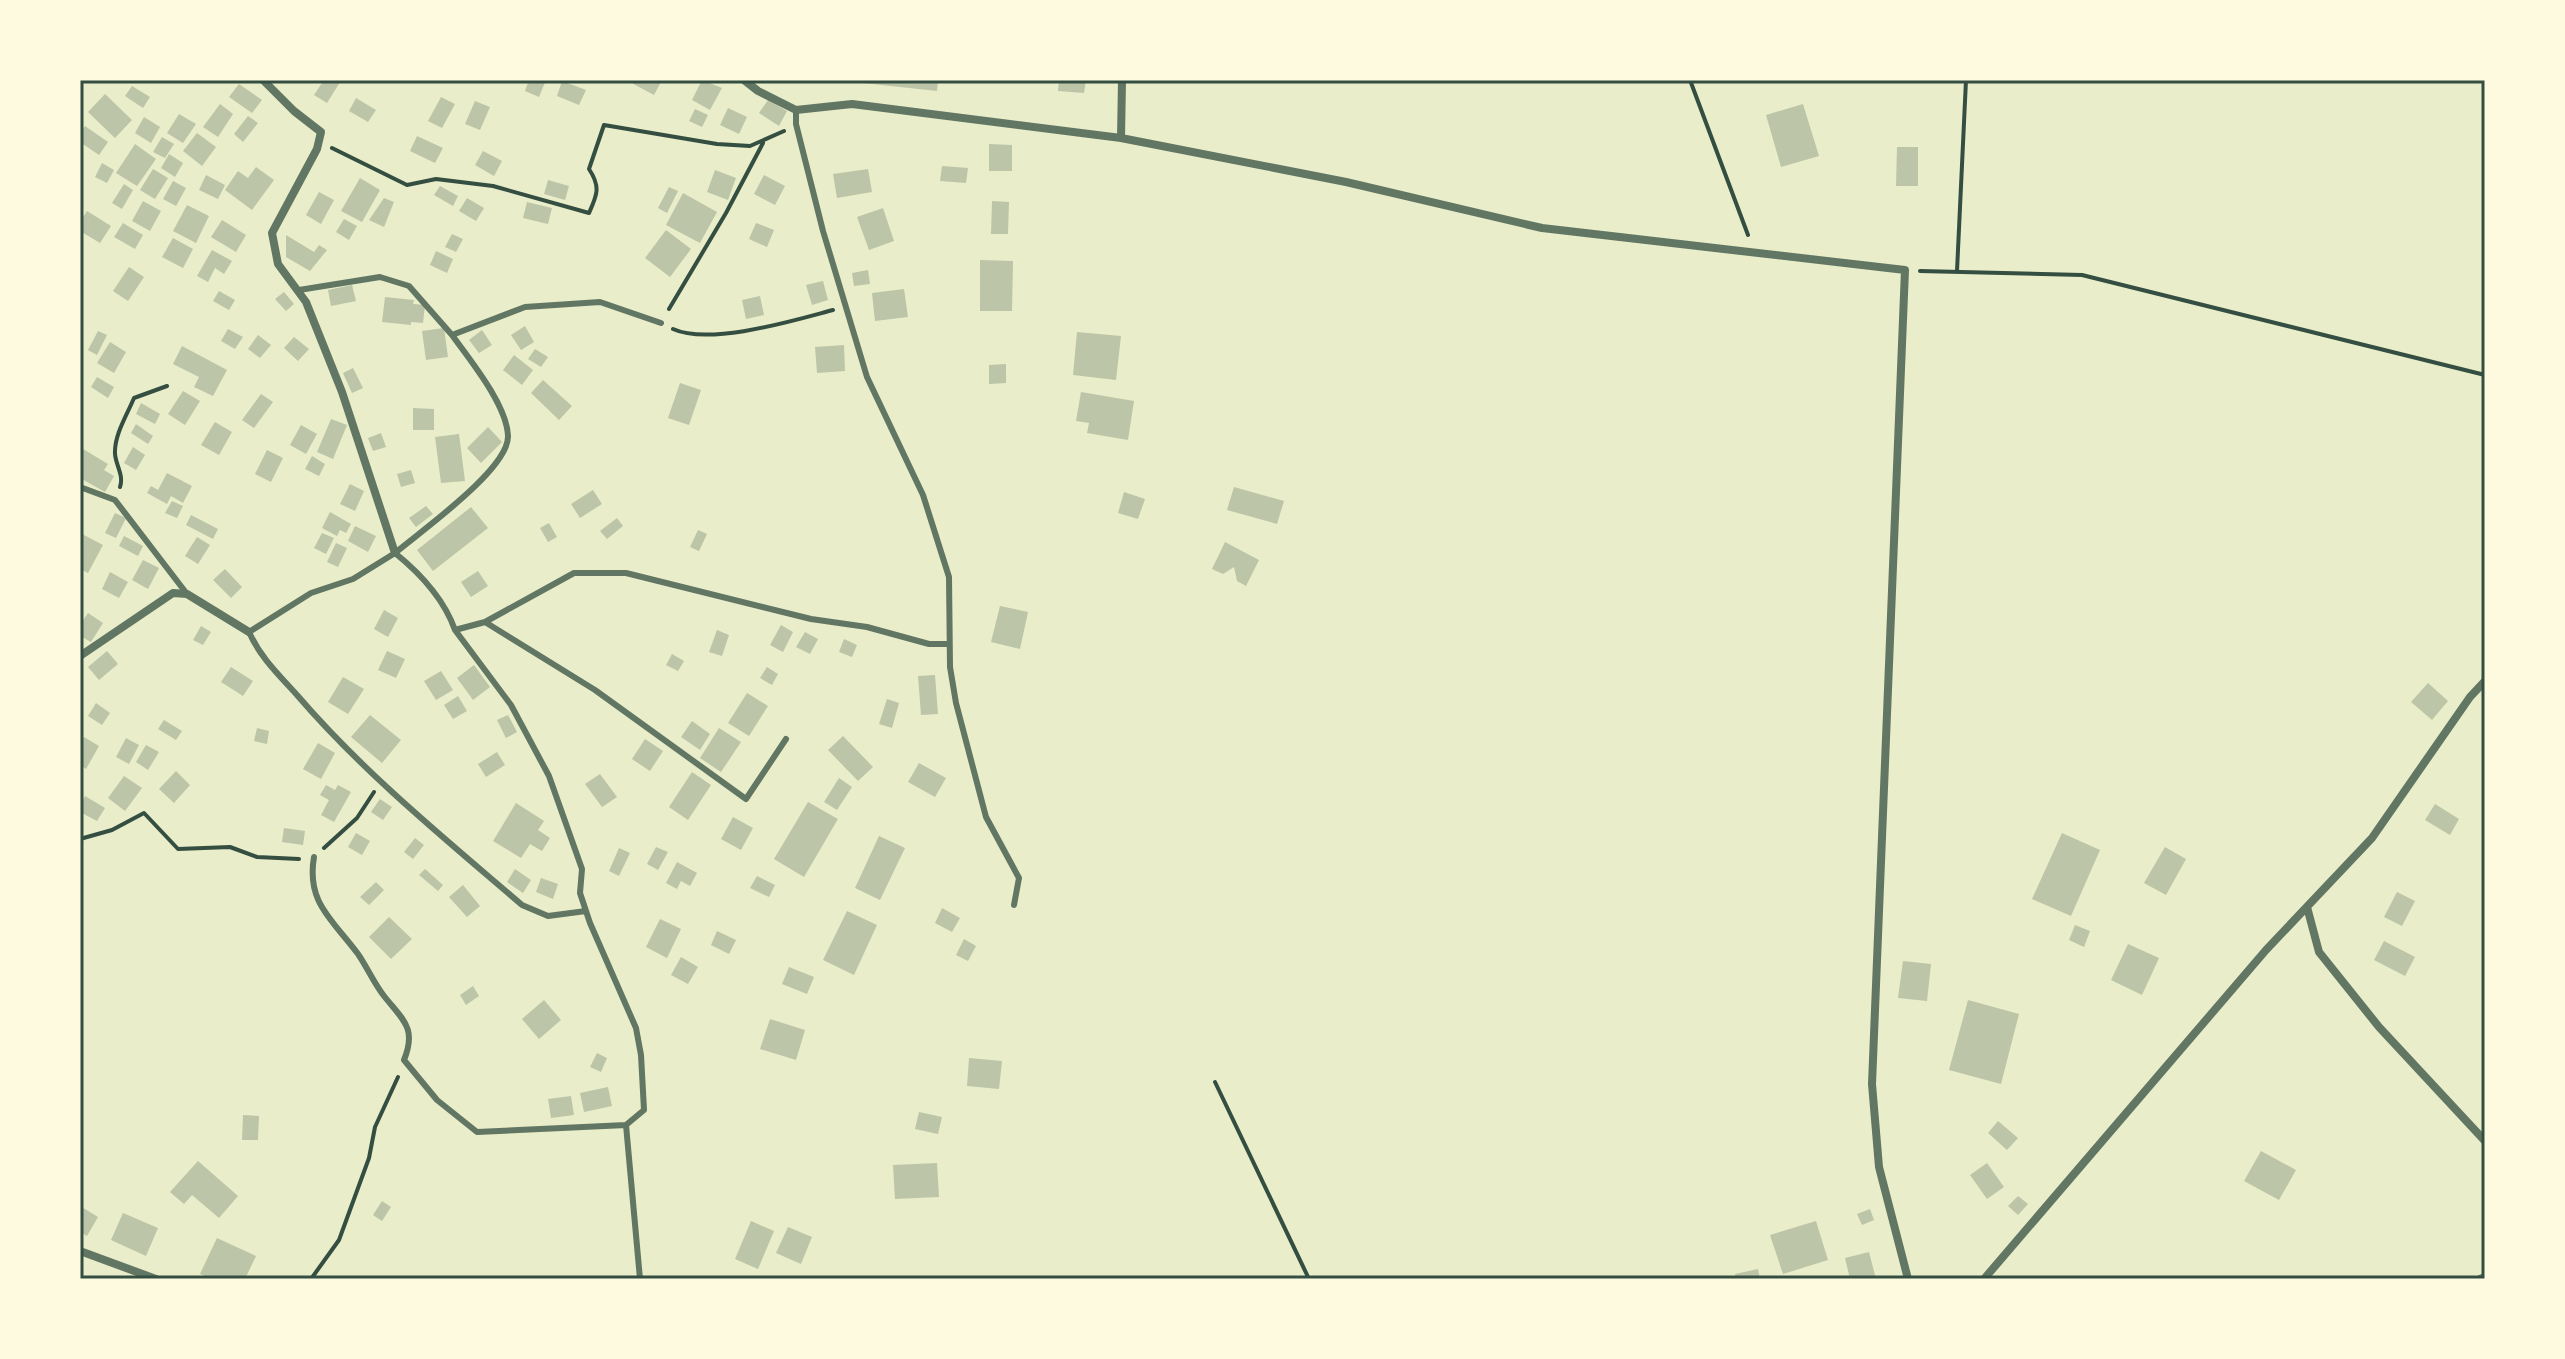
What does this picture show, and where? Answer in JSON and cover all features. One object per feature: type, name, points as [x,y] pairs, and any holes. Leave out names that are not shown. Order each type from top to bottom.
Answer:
[{"type":"street","points":[[263,80],[321,132],[317,149],[272,233],[278,264],[299,290],[342,392],[395,553]]},
{"type":"street","points":[[744,80],[758,91],[796,110],[852,104],[1121,138],[1346,182],[1542,228],[1905,270],[1872,1084],[1879,1167],[1908,1279]]},
{"type":"street","points":[[1121,138],[1122,80]]},
{"type":"street","points":[[80,656],[173,593],[187,594],[249,632]]},
{"type":"street","points":[[1984,1279],[2101,1141],[2307,907],[2372,838],[2470,697],[2485,681]]},
{"type":"street","points":[[2307,907],[2319,952],[2379,1027],[2485,1141]]},
{"type":"street","points":[[80,1251],[156,1279]]},
{"type":"lane","points":[[796,110],[796,124],[823,231],[867,377],[923,495],[949,577],[950,667],[956,703],[986,817],[1019,878],[1014,905]]},
{"type":"lane","points":[[299,290],[380,277],[409,286],[452,335],[498,404],[508,433],[507,444],[486,477],[395,553],[353,579],[311,593],[249,632],[258,652],[322,724],[380,782],[522,905],[548,916],[586,911]]},
{"type":"lane","points":[[452,335],[525,307],[600,302],[661,323]]},
{"type":"lane","points":[[80,487],[115,500],[187,594]]},
{"type":"lane","points":[[314,857],[311,876],[317,903],[367,967],[383,995],[406,1020],[410,1044],[404,1060],[437,1100],[477,1132],[626,1125],[644,1110],[636,1028],[586,911],[580,893],[582,869],[549,776],[511,705],[455,630],[447,608],[412,567],[395,553]]},
{"type":"lane","points":[[455,630],[485,622],[574,573],[626,573],[811,619],[867,627],[929,644],[949,644]]},
{"type":"lane","points":[[485,622],[595,690],[746,799],[786,739]]},
{"type":"lane","points":[[626,1125],[640,1279]]},
{"type":"path","points":[[1690,80],[1755,252]]},
{"type":"path","points":[[1957,271],[1966,80]]},
{"type":"path","points":[[317,149],[329,147],[407,185],[436,179],[493,186],[589,213],[598,193],[597,181],[589,169],[604,125],[717,144],[750,146],[796,124]]},
{"type":"path","points":[[764,141],[661,323],[680,332],[756,330],[845,306]]},
{"type":"path","points":[[1905,270],[2082,275],[2485,375]]},
{"type":"path","points":[[115,500],[122,480],[115,455],[116,437],[134,398],[167,386]]},
{"type":"path","points":[[80,839],[112,830],[144,813],[178,849],[230,847],[257,857],[314,857],[357,818],[380,782]]},
{"type":"path","points":[[311,1279],[339,1240],[369,1158],[375,1127],[404,1060]]},
{"type":"path","points":[[1215,1082],[1309,1279]]},
{"type":"building","points":[[324,80],[340,82],[327,103],[314,95]]},
{"type":"building","points":[[529,80],[546,80],[539,97],[525,91]]},
{"type":"building","points":[[626,80],[662,80],[654,95]]},
{"type":"building","points":[[702,80],[722,88],[710,110],[692,100]]},
{"type":"building","points":[[864,80],[938,80],[937,91],[863,83]]},
{"type":"building","points":[[1059,80],[1086,80],[1084,93],[1058,91]]},
{"type":"building","points":[[562,81],[586,90],[579,105],[557,96]]},
{"type":"building","points":[[239,84],[262,100],[252,113],[229,97]]},
{"type":"building","points":[[132,86],[150,97],[143,108],[125,96]]},
{"type":"building","points":[[105,94],[132,120],[115,138],[88,112]]},
{"type":"building","points":[[441,97],[455,104],[442,128],[428,121]]},
{"type":"building","points":[[356,98],[376,110],[368,122],[349,111]]},
{"type":"building","points":[[768,100],[787,111],[779,126],[759,113]]},
{"type":"building","points":[[475,101],[490,107],[480,130],[465,124]]},
{"type":"building","points":[[220,104],[233,114],[218,137],[203,127]]},
{"type":"building","points":[[1803,104],[1819,156],[1781,167],[1766,115]]},
{"type":"building","points":[[728,108],[747,117],[739,134],[720,125]]},
{"type":"building","points":[[695,109],[708,115],[702,127],[689,121]]},
{"type":"building","points":[[179,114],[196,124],[183,143],[167,133]]},
{"type":"building","points":[[248,116],[258,123],[243,142],[234,134]]},
{"type":"building","points":[[144,117],[160,127],[151,143],[135,133]]},
{"type":"building","points":[[85,126],[108,142],[99,155],[80,142],[80,133]]},
{"type":"building","points":[[197,133],[216,147],[202,166],[183,151]]},
{"type":"building","points":[[417,136],[443,148],[435,163],[410,151]]},
{"type":"building","points":[[162,137],[174,144],[165,158],[153,152]]},
{"type":"building","points":[[135,144],[156,159],[137,186],[116,173]]},
{"type":"building","points":[[989,144],[1012,145],[1012,171],[989,171]]},
{"type":"building","points":[[1897,147],[1918,147],[1918,186],[1896,186]]},
{"type":"building","points":[[483,151],[502,161],[494,176],[475,165]]},
{"type":"building","points":[[169,154],[183,163],[175,177],[161,168]]},
{"type":"building","points":[[102,163],[114,170],[107,183],[95,177]]},
{"type":"building","points":[[942,166],[968,168],[966,183],[940,181]]},
{"type":"building","points":[[256,167],[274,180],[252,210],[225,190],[238,171],[248,178]]},
{"type":"building","points":[[153,169],[168,178],[155,199],[140,190]]},
{"type":"building","points":[[868,169],[872,192],[837,198],[833,174]]},
{"type":"building","points":[[715,170],[736,178],[728,200],[707,192]]},
{"type":"building","points":[[206,175],[225,185],[218,199],[199,190]]},
{"type":"building","points":[[764,175],[785,186],[775,205],[754,194]]},
{"type":"building","points":[[360,178],[380,190],[362,222],[341,211]]},
{"type":"building","points":[[548,180],[569,186],[565,200],[544,194]]},
{"type":"building","points":[[173,181],[186,188],[176,206],[163,199]]},
{"type":"building","points":[[124,184],[133,190],[122,209],[112,203]]},
{"type":"building","points":[[440,186],[458,196],[453,206],[434,195]]},
{"type":"building","points":[[669,187],[678,191],[667,213],[658,208]]},
{"type":"building","points":[[319,192],[334,200],[321,224],[306,215]]},
{"type":"building","points":[[683,193],[717,212],[700,243],[666,225]]},
{"type":"building","points":[[384,198],[394,202],[384,227],[369,220]]},
{"type":"building","points":[[467,198],[484,208],[476,221],[459,211]]},
{"type":"building","points":[[143,201],[161,211],[150,231],[132,221]]},
{"type":"building","points":[[992,201],[1009,202],[1008,234],[991,234]]},
{"type":"building","points":[[527,202],[552,208],[548,224],[523,218]]},
{"type":"building","points":[[187,205],[209,216],[196,243],[173,231]]},
{"type":"building","points":[[883,208],[894,241],[869,250],[857,217]]},
{"type":"building","points":[[87,211],[111,226],[100,243],[80,231],[80,222]]},
{"type":"building","points":[[344,219],[357,226],[349,240],[336,232]]},
{"type":"building","points":[[222,220],[246,235],[236,252],[211,237]]},
{"type":"building","points":[[123,223],[143,235],[135,249],[114,237]]},
{"type":"building","points":[[756,223],[774,230],[767,247],[749,239]]},
{"type":"building","points":[[666,230],[691,249],[670,277],[645,258]]},
{"type":"building","points":[[452,234],[463,239],[456,252],[445,247]]},
{"type":"building","points":[[286,235],[314,252],[319,245],[327,250],[310,271],[286,257]]},
{"type":"building","points":[[173,238],[193,249],[183,268],[162,257]]},
{"type":"building","points":[[212,250],[232,261],[224,274],[215,268],[208,282],[197,276]]},
{"type":"building","points":[[436,251],[453,259],[447,273],[430,265]]},
{"type":"building","points":[[980,260],[1013,261],[1012,311],[980,311]]},
{"type":"building","points":[[129,267],[144,277],[128,301],[113,291]]},
{"type":"building","points":[[868,270],[870,284],[854,286],[852,273]]},
{"type":"building","points":[[823,281],[828,300],[812,305],[806,285]]},
{"type":"building","points":[[352,285],[356,301],[331,306],[328,290]]},
{"type":"building","points":[[904,289],[908,317],[875,321],[872,293]]},
{"type":"building","points":[[219,291],[235,300],[229,310],[213,301]]},
{"type":"building","points":[[284,292],[294,304],[286,311],[275,299]]},
{"type":"building","points":[[760,296],[764,315],[746,319],[742,300]]},
{"type":"building","points":[[385,297],[414,300],[413,304],[425,305],[423,323],[382,322]]},
{"type":"building","points":[[525,326],[534,342],[521,350],[511,335]]},
{"type":"building","points":[[444,328],[448,357],[426,360],[422,331]]},
{"type":"building","points":[[228,329],[243,337],[235,349],[221,341]]},
{"type":"building","points":[[482,330],[492,345],[479,353],[469,340]]},
{"type":"building","points":[[98,331],[107,335],[97,355],[88,350]]},
{"type":"building","points":[[1077,332],[1121,336],[1116,380],[1073,375]]},
{"type":"building","points":[[258,335],[271,345],[260,358],[248,349]]},
{"type":"building","points":[[294,337],[309,349],[298,361],[284,348]]},
{"type":"building","points":[[110,342],[126,352],[114,373],[97,363]]},
{"type":"building","points":[[844,345],[845,371],[817,373],[815,347]]},
{"type":"building","points":[[182,346],[227,370],[213,396],[194,387],[199,377],[173,364]]},
{"type":"building","points":[[535,349],[548,357],[541,367],[528,359]]},
{"type":"building","points":[[514,355],[533,370],[522,385],[503,370]]},
{"type":"building","points":[[1006,364],[1006,383],[989,384],[989,365]]},
{"type":"building","points":[[353,368],[363,388],[352,393],[343,373]]},
{"type":"building","points":[[97,377],[114,387],[108,398],[91,387]]},
{"type":"building","points":[[543,380],[572,406],[559,420],[531,393]]},
{"type":"building","points":[[680,383],[701,390],[689,425],[668,418]]},
{"type":"building","points":[[183,391],[200,401],[185,425],[168,414]]},
{"type":"building","points":[[1081,392],[1134,401],[1128,440],[1087,433],[1089,423],[1076,421]]},
{"type":"building","points":[[261,394],[273,402],[254,428],[242,420]]},
{"type":"building","points":[[141,403],[160,414],[155,424],[136,414]]},
{"type":"building","points":[[413,408],[434,409],[434,430],[413,430]]},
{"type":"building","points":[[331,419],[347,425],[333,459],[317,452]]},
{"type":"building","points":[[215,422],[232,432],[219,455],[201,445]]},
{"type":"building","points":[[136,424],[153,436],[148,444],[131,433]]},
{"type":"building","points":[[301,425],[317,434],[306,454],[290,445]]},
{"type":"building","points":[[488,427],[502,442],[481,463],[467,448]]},
{"type":"building","points":[[381,433],[386,447],[373,451],[368,438]]},
{"type":"building","points":[[459,434],[465,481],[441,483],[435,437]]},
{"type":"building","points":[[133,447],[145,455],[136,470],[124,463]]},
{"type":"building","points":[[83,449],[108,464],[104,470],[114,476],[105,492],[80,478],[80,454]]},
{"type":"building","points":[[267,450],[283,458],[271,482],[255,474]]},
{"type":"building","points":[[312,456],[325,464],[319,476],[305,469]]},
{"type":"building","points":[[411,470],[415,483],[401,487],[397,474]]},
{"type":"building","points":[[167,473],[192,486],[183,503],[171,496],[167,504],[147,493],[151,486],[158,490]]},
{"type":"building","points":[[350,484],[364,491],[355,511],[340,504]]},
{"type":"building","points":[[1234,487],[1284,501],[1277,524],[1227,510]]},
{"type":"building","points":[[593,490],[602,504],[580,518],[571,504]]},
{"type":"building","points":[[1124,492],[1145,499],[1138,519],[1118,513]]},
{"type":"building","points":[[172,501],[183,506],[177,518],[165,513]]},
{"type":"building","points":[[426,506],[433,514],[416,527],[409,518]]},
{"type":"building","points":[[471,507],[488,528],[433,571],[417,550]]},
{"type":"building","points":[[330,512],[351,524],[346,533],[340,530],[337,536],[322,528]]},
{"type":"building","points":[[115,513],[126,518],[116,538],[105,533]]},
{"type":"building","points":[[191,515],[218,529],[213,539],[186,525]]},
{"type":"building","points":[[617,518],[623,526],[607,539],[600,531]]},
{"type":"building","points":[[549,523],[557,537],[548,542],[540,528]]},
{"type":"building","points":[[355,526],[376,536],[368,552],[348,541]]},
{"type":"building","points":[[698,530],[707,534],[699,551],[690,547]]},
{"type":"building","points":[[80,533],[103,545],[88,573],[80,569]]},
{"type":"building","points":[[322,533],[334,538],[326,554],[314,548]]},
{"type":"building","points":[[124,536],[143,546],[138,556],[119,546]]},
{"type":"building","points":[[197,537],[210,545],[198,564],[185,556]]},
{"type":"building","points":[[1225,542],[1259,560],[1246,586],[1237,581],[1234,567],[1223,574],[1212,569]]},
{"type":"building","points":[[336,543],[347,548],[338,567],[327,562]]},
{"type":"building","points":[[143,560],[159,568],[148,589],[132,580]]},
{"type":"building","points":[[225,569],[242,587],[231,598],[213,580]]},
{"type":"building","points":[[478,571],[488,586],[471,597],[461,582]]},
{"type":"building","points":[[110,572],[128,582],[119,598],[102,589]]},
{"type":"building","points":[[1000,606],[1028,612],[1020,649],[991,642]]},
{"type":"building","points":[[384,610],[398,618],[388,637],[374,629]]},
{"type":"building","points":[[88,613],[103,623],[91,642],[80,636],[80,625]]},
{"type":"building","points":[[781,625],[793,632],[783,652],[770,645]]},
{"type":"building","points":[[201,626],[211,632],[203,645],[193,640]]},
{"type":"building","points":[[717,630],[729,635],[722,656],[709,652]]},
{"type":"building","points":[[805,632],[818,639],[810,654],[796,647]]},
{"type":"building","points":[[844,639],[857,645],[852,657],[839,652]]},
{"type":"building","points":[[107,651],[118,664],[99,680],[88,667]]},
{"type":"building","points":[[387,651],[405,659],[396,678],[378,670]]},
{"type":"building","points":[[672,654],[684,661],[678,671],[666,665]]},
{"type":"building","points":[[474,665],[490,687],[473,700],[457,678]]},
{"type":"building","points":[[231,667],[253,681],[243,696],[221,682]]},
{"type":"building","points":[[767,667],[778,674],[772,685],[760,678]]},
{"type":"building","points":[[441,671],[453,690],[436,700],[424,681]]},
{"type":"building","points":[[935,675],[938,714],[921,715],[918,676]]},
{"type":"building","points":[[343,677],[364,689],[348,714],[328,702]]},
{"type":"building","points":[[2428,683],[2448,701],[2432,720],[2411,702]]},
{"type":"building","points":[[747,693],[768,706],[749,736],[728,723]]},
{"type":"building","points":[[458,696],[467,711],[453,719],[444,705]]},
{"type":"building","points":[[887,699],[899,703],[892,728],[879,724]]},
{"type":"building","points":[[96,703],[110,713],[102,725],[88,716]]},
{"type":"building","points":[[370,715],[401,740],[382,763],[351,737]]},
{"type":"building","points":[[508,715],[517,732],[506,738],[497,720]]},
{"type":"building","points":[[164,720],[182,731],[176,740],[158,729]]},
{"type":"building","points":[[692,721],[710,734],[700,750],[681,737]]},
{"type":"building","points":[[257,728],[269,731],[267,744],[254,741]]},
{"type":"building","points":[[719,728],[741,742],[721,772],[700,758]]},
{"type":"building","points":[[843,736],[873,767],[858,781],[828,750]]},
{"type":"building","points":[[84,737],[99,746],[86,769],[80,765],[80,744]]},
{"type":"building","points":[[126,738],[139,745],[129,764],[116,757]]},
{"type":"building","points":[[645,739],[663,751],[650,771],[632,759]]},
{"type":"building","points":[[318,743],[335,753],[321,779],[303,769]]},
{"type":"building","points":[[146,745],[159,752],[148,770],[136,762]]},
{"type":"building","points":[[497,752],[505,765],[486,777],[478,764]]},
{"type":"building","points":[[919,763],[946,778],[935,797],[908,782]]},
{"type":"building","points":[[176,771],[190,785],[174,803],[159,789]]},
{"type":"building","points":[[692,772],[711,785],[688,820],[669,807]]},
{"type":"building","points":[[600,774],[617,797],[602,807],[585,784]]},
{"type":"building","points":[[124,776],[142,788],[125,811],[108,798]]},
{"type":"building","points":[[839,778],[852,787],[837,810],[824,802]]},
{"type":"building","points":[[326,785],[335,790],[338,785],[351,792],[334,822],[321,815],[329,800],[320,795]]},
{"type":"building","points":[[85,796],[105,808],[97,821],[80,812]]},
{"type":"building","points":[[380,799],[392,807],[383,820],[371,812]]},
{"type":"building","points":[[808,802],[838,819],[804,877],[774,859]]},
{"type":"building","points":[[516,803],[544,821],[538,830],[550,838],[542,851],[530,844],[521,858],[493,841]]},
{"type":"building","points":[[2435,804],[2459,819],[2450,835],[2425,820]]},
{"type":"building","points":[[733,817],[753,828],[741,850],[721,839]]},
{"type":"building","points":[[284,828],[305,831],[303,845],[282,842]]},
{"type":"building","points":[[356,833],[370,841],[362,855],[348,847]]},
{"type":"building","points":[[2062,833],[2100,850],[2071,916],[2032,899]]},
{"type":"building","points":[[879,836],[905,848],[880,900],[855,888]]},
{"type":"building","points":[[415,838],[424,845],[413,859],[404,852]]},
{"type":"building","points":[[656,847],[668,852],[658,870],[647,864]]},
{"type":"building","points":[[2165,847],[2186,859],[2166,895],[2144,883]]},
{"type":"building","points":[[619,848],[630,853],[619,876],[609,871]]},
{"type":"building","points":[[677,862],[697,873],[690,886],[681,881],[677,889],[666,883]]},
{"type":"building","points":[[425,869],[443,885],[438,891],[419,875]]},
{"type":"building","points":[[515,869],[531,880],[523,893],[507,882]]},
{"type":"building","points":[[757,876],[775,885],[769,897],[750,888]]},
{"type":"building","points":[[541,878],[558,884],[553,899],[536,892]]},
{"type":"building","points":[[376,882],[384,890],[369,905],[360,897]]},
{"type":"building","points":[[463,885],[480,906],[467,917],[449,897]]},
{"type":"building","points":[[2397,892],[2415,901],[2402,926],[2384,917]]},
{"type":"building","points":[[942,908],[960,918],[952,932],[935,923]]},
{"type":"building","points":[[847,911],[877,925],[854,975],[823,960]]},
{"type":"building","points":[[389,917],[412,939],[391,959],[369,937]]},
{"type":"building","points":[[660,919],[681,929],[667,958],[646,947]]},
{"type":"building","points":[[2075,925],[2090,931],[2084,947],[2069,940]]},
{"type":"building","points":[[717,931],[736,940],[729,954],[711,945]]},
{"type":"building","points":[[964,939],[976,946],[968,961],[956,955]]},
{"type":"building","points":[[2384,941],[2415,957],[2405,976],[2374,960]]},
{"type":"building","points":[[2128,944],[2159,958],[2142,995],[2111,980]]},
{"type":"building","points":[[681,957],[698,967],[688,984],[671,975]]},
{"type":"building","points":[[1903,961],[1931,964],[1927,1001],[1898,998]]},
{"type":"building","points":[[789,967],[814,977],[807,994],[782,984]]},
{"type":"building","points":[[473,986],[479,996],[466,1005],[460,995]]},
{"type":"building","points":[[544,1000],[561,1020],[539,1039],[522,1019]]},
{"type":"building","points":[[1968,1000],[2019,1014],[2001,1084],[1949,1070]]},
{"type":"building","points":[[770,1019],[805,1030],[796,1060],[760,1049]]},
{"type":"building","points":[[597,1053],[607,1058],[601,1072],[590,1067]]},
{"type":"building","points":[[969,1058],[1002,1061],[999,1089],[967,1086]]},
{"type":"building","points":[[608,1087],[612,1106],[584,1112],[580,1093]]},
{"type":"building","points":[[571,1096],[574,1115],[551,1118],[548,1099]]},
{"type":"building","points":[[919,1112],[942,1117],[938,1134],[915,1129]]},
{"type":"building","points":[[243,1115],[259,1116],[258,1140],[242,1140]]},
{"type":"building","points":[[1998,1121],[2018,1138],[2007,1150],[1988,1133]]},
{"type":"building","points":[[2261,1151],[2296,1170],[2279,1200],[2244,1181]]},
{"type":"building","points":[[198,1161],[238,1196],[219,1218],[192,1195],[184,1204],[170,1192]]},
{"type":"building","points":[[937,1163],[939,1197],[895,1199],[893,1165]]},
{"type":"building","points":[[1987,1163],[2004,1187],[1987,1199],[1970,1175]]},
{"type":"building","points":[[2018,1196],[2028,1204],[2018,1215],[2008,1206]]},
{"type":"building","points":[[382,1201],[391,1207],[382,1221],[373,1215]]},
{"type":"building","points":[[80,1206],[98,1217],[87,1236],[80,1232]]},
{"type":"building","points":[[1870,1209],[1874,1220],[1862,1225],[1857,1214]]},
{"type":"building","points":[[123,1213],[158,1228],[146,1256],[111,1240]]},
{"type":"building","points":[[751,1221],[774,1231],[758,1269],[735,1259]]},
{"type":"building","points":[[1816,1221],[1828,1260],[1783,1274],[1770,1235]]},
{"type":"building","points":[[788,1227],[812,1237],[801,1264],[776,1253]]},
{"type":"building","points":[[217,1238],[256,1256],[245,1279],[211,1279],[200,1274]]},
{"type":"building","points":[[1869,1252],[1876,1279],[1850,1279],[1845,1258]]},
{"type":"building","points":[[1758,1269],[1760,1279],[1736,1279],[1735,1274]]}]
